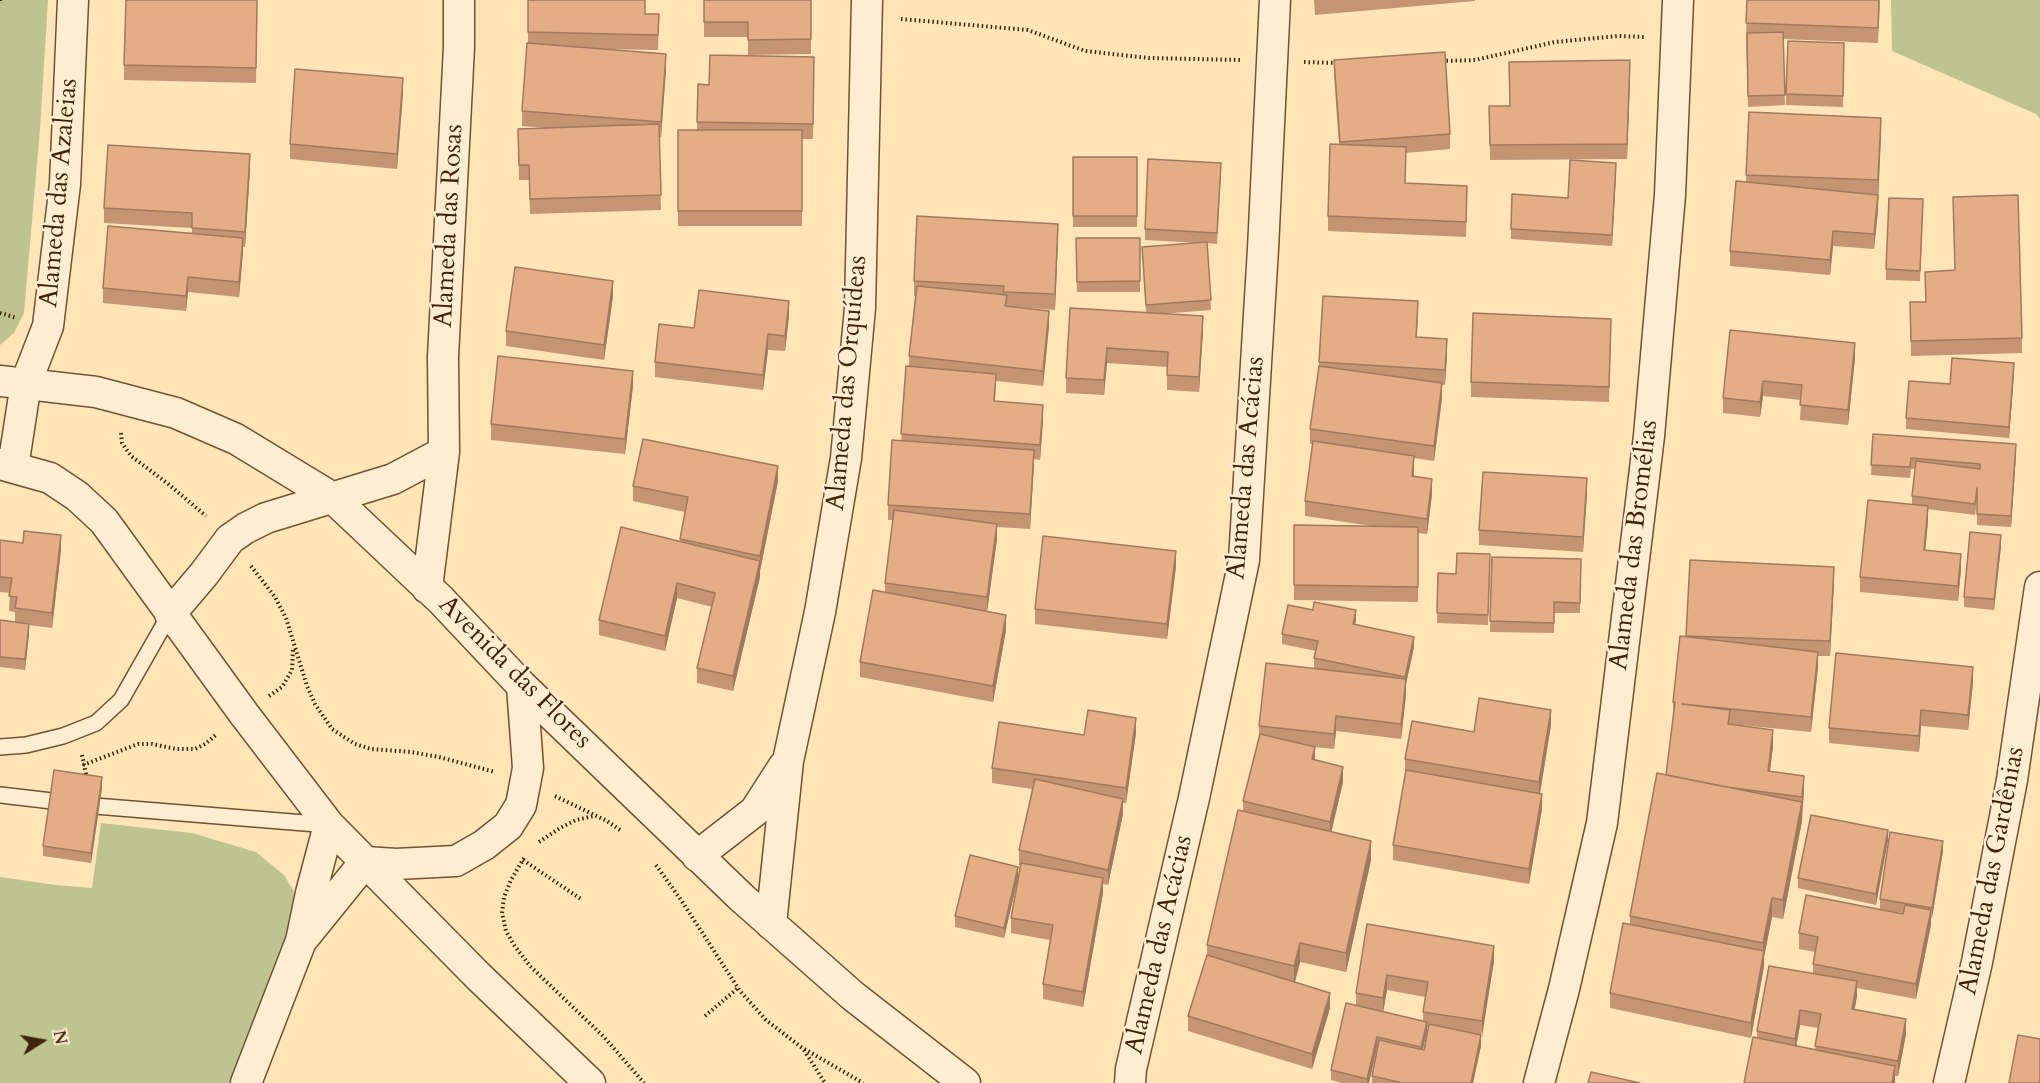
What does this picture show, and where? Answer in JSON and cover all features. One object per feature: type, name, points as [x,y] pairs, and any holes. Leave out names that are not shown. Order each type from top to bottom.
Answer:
[{"type":"street","name":"Alameda das Azaleias","points":[[7,465],[13,382],[48,326],[65,184],[73,0]]},
{"type":"street","name":"Alameda das Rosas","points":[[427,588],[444,452],[443,357],[459,47],[459,0]]},
{"type":"street","name":"Alameda das Orquídeas","points":[[771,924],[788,761],[820,612],[846,458],[860,308],[867,0]]},
{"type":"street","name":"Alameda das Acácias","points":[[1124,1078],[1194,798],[1244,560],[1275,0]]},
{"type":"street","name":"Alameda das Bromélias","points":[[1539,1083],[1564,988],[1602,823],[1649,436],[1670,195],[1678,0]]},
{"type":"street","name":"Avenida das Flores","points":[[13,382],[96,392],[177,413],[236,439],[333,498],[441,600],[522,686],[697,856],[853,996],[965,1083]]},
{"type":"street","points":[[170,614],[230,539],[266,518],[393,479],[444,452]]},
{"type":"street","points":[[7,465],[50,478],[77,496],[104,521],[244,714],[329,825],[479,977],[590,1083]]},
{"type":"street","name":"Alameda das Gardênias","points":[[1949,1083],[1977,962],[2012,780],[2040,587]]},
{"type":"street","points":[[365,862],[396,864],[456,861],[484,845],[508,826],[521,805],[528,768],[522,686]]},
{"type":"street","name":"Alameda das Orquídeas","points":[[697,856],[755,811],[788,761]]},
{"type":"street","points":[[246,1083],[301,941],[329,825]]},
{"type":"street","points":[[301,941],[365,862]]},
{"type":"lane","points":[[0,747],[26,745],[78,731],[96,723],[121,700],[170,614]]},
{"type":"lane","points":[[0,795],[95,806],[329,825]]},
{"type":"path","points":[[128,400],[121,435],[125,449],[181,493],[230,539],[275,597],[286,618],[307,686],[315,704],[332,729],[344,738],[370,749],[411,752],[464,762],[499,774],[547,792],[596,816],[624,834]]},
{"type":"path","points":[[83,765],[138,744],[185,750],[195,749],[205,744],[282,687],[292,670],[293,646]]},
{"type":"path","points":[[78,731],[83,765],[95,806]]},
{"type":"path","points":[[536,846],[541,839],[576,820],[596,816]]},
{"type":"path","points":[[530,852],[523,860],[504,897],[502,914],[506,931],[530,966],[604,1037],[644,1083]]},
{"type":"path","points":[[523,860],[581,899]]},
{"type":"path","points":[[655,864],[738,988],[766,1020],[801,1047],[863,1083]]},
{"type":"path","points":[[705,1016],[738,988]]},
{"type":"path","points":[[801,1047],[825,1083]]},
{"type":"green space","points":[[0,0],[48,0],[40,129],[24,313],[14,333],[0,345]]},
{"type":"green space","points":[[1891,0],[2040,0],[2040,119],[2036,114],[1892,51]]},
{"type":"green space","points":[[101,823],[192,833],[256,852],[284,875],[296,895],[300,917],[233,1083],[0,1083],[0,877],[92,888]]},
{"type":"building","points":[[126,0],[257,0],[256,68],[124,65]]},
{"type":"building","points":[[528,0],[645,0],[645,14],[659,14],[658,35],[528,32]]},
{"type":"building","points":[[704,0],[811,0],[811,39],[748,40],[748,22],[704,22]]},
{"type":"building","points":[[1747,0],[1879,0],[1878,28],[1746,23]]},
{"type":"building","points":[[1783,32],[1785,95],[1748,96],[1747,33]]},
{"type":"building","points":[[1788,41],[1844,43],[1843,96],[1786,94]]},
{"type":"building","points":[[527,43],[666,54],[661,122],[522,111]]},
{"type":"building","points":[[1445,52],[1450,134],[1340,142],[1334,60]]},
{"type":"building","points":[[710,55],[814,57],[813,124],[697,122],[698,84],[709,85]]},
{"type":"building","points":[[1630,60],[1627,144],[1490,145],[1489,106],[1510,106],[1509,62]]},
{"type":"building","points":[[295,69],[403,78],[397,154],[290,144]]},
{"type":"building","points":[[1749,112],[1881,118],[1878,180],[1746,175]]},
{"type":"building","points":[[659,124],[661,195],[530,199],[529,165],[519,165],[518,129]]},
{"type":"building","points":[[678,130],[802,130],[802,211],[678,211]]},
{"type":"building","points":[[1330,144],[1406,147],[1405,183],[1467,186],[1466,222],[1328,216]]},
{"type":"building","points":[[108,145],[250,154],[245,232],[192,228],[192,213],[104,208]]},
{"type":"building","points":[[1073,157],[1137,157],[1137,216],[1073,216]]},
{"type":"building","points":[[1148,159],[1221,163],[1217,233],[1145,229]]},
{"type":"building","points":[[1570,160],[1616,163],[1612,235],[1511,229],[1512,194],[1568,198]]},
{"type":"building","points":[[1736,181],[1878,195],[1874,234],[1833,231],[1830,260],[1730,251]]},
{"type":"building","points":[[2018,195],[2022,338],[1911,341],[1910,302],[1926,302],[1925,272],[1955,270],[1953,197]]},
{"type":"building","points":[[1889,198],[1923,199],[1920,271],[1886,269]]},
{"type":"building","points":[[917,216],[1058,224],[1055,294],[1003,292],[1004,286],[914,281]]},
{"type":"building","points":[[108,226],[243,238],[239,282],[188,277],[186,296],[103,288]]},
{"type":"building","points":[[1076,238],[1140,238],[1140,281],[1077,282]]},
{"type":"building","points":[[1207,242],[1211,300],[1146,305],[1142,247]]},
{"type":"building","points":[[515,267],[613,281],[604,345],[506,331]]},
{"type":"building","points":[[917,286],[1007,295],[1005,306],[1049,311],[1043,371],[909,356]]},
{"type":"building","points":[[699,290],[789,301],[785,336],[768,334],[763,375],[655,362],[659,324],[694,328]]},
{"type":"building","points":[[1323,296],[1418,301],[1416,337],[1447,339],[1445,370],[1319,362]]},
{"type":"building","points":[[1070,308],[1203,316],[1199,377],[1167,375],[1168,352],[1107,348],[1104,380],[1066,378]]},
{"type":"building","points":[[1473,313],[1611,319],[1609,387],[1471,382]]},
{"type":"building","points":[[1730,330],[1855,343],[1848,410],[1800,405],[1802,385],[1763,381],[1760,402],[1723,398]]},
{"type":"building","points":[[498,356],[633,371],[625,439],[491,424]]},
{"type":"building","points":[[1952,358],[2014,363],[2009,427],[1906,418],[1909,381],[1950,384]]},
{"type":"building","points":[[906,366],[996,374],[994,401],[1043,405],[1040,445],[901,434]]},
{"type":"building","points":[[1319,366],[1442,383],[1434,446],[1310,429]]},
{"type":"building","points":[[1873,434],[2016,444],[2011,516],[1977,514],[1977,488],[1975,504],[1912,496],[1916,461],[1980,469],[1980,464],[1911,458],[1910,467],[1871,465]]},
{"type":"building","points":[[643,439],[778,466],[760,556],[680,539],[688,497],[633,486]]},
{"type":"building","points":[[892,440],[1034,450],[1030,514],[888,505]]},
{"type":"building","points":[[1313,441],[1414,456],[1412,476],[1432,479],[1427,519],[1305,501]]},
{"type":"building","points":[[1483,472],[1587,478],[1583,537],[1479,530]]},
{"type":"building","points":[[1868,500],[1928,506],[1924,550],[1961,554],[1958,586],[1860,577]]},
{"type":"building","points":[[894,510],[997,524],[987,597],[885,583]]},
{"type":"building","points":[[1294,525],[1418,527],[1418,587],[1294,585]]},
{"type":"building","points":[[621,527],[760,561],[733,676],[697,668],[715,593],[677,583],[665,636],[599,620]]},
{"type":"building","points":[[24,531],[61,535],[52,613],[15,608],[17,597],[9,596],[12,578],[0,577],[0,540],[23,543]]},
{"type":"building","points":[[1970,532],[2001,535],[1994,599],[1964,597]]},
{"type":"building","points":[[1043,536],[1176,551],[1167,624],[1035,609]]},
{"type":"building","points":[[1457,553],[1490,554],[1488,615],[1437,613],[1438,573],[1456,574]]},
{"type":"building","points":[[1492,557],[1581,559],[1580,603],[1554,602],[1554,623],[1490,621]]},
{"type":"building","points":[[1690,560],[1834,567],[1830,641],[1686,636]]},
{"type":"building","points":[[873,590],[1006,615],[993,686],[860,662]]},
{"type":"building","points":[[1314,602],[1356,610],[1353,624],[1414,637],[1405,677],[1314,658],[1318,641],[1282,634],[1288,605],[1313,610]]},
{"type":"building","points":[[0,620],[29,624],[25,659],[0,657]]},
{"type":"building","points":[[1680,636],[1818,652],[1811,717],[1682,704],[1730,710],[1728,724],[1773,730],[1768,771],[1804,776],[1802,797],[1726,787],[1666,775]]},
{"type":"building","points":[[1836,653],[1973,667],[1968,715],[1921,710],[1919,736],[1829,728]]},
{"type":"building","points":[[1266,663],[1406,679],[1401,724],[1336,716],[1334,734],[1259,726]]},
{"type":"building","points":[[1479,698],[1551,710],[1539,782],[1405,759],[1412,721],[1474,732]]},
{"type":"building","points":[[1088,710],[1136,718],[1126,788],[992,768],[999,722],[1084,735]]},
{"type":"building","points":[[1260,734],[1315,747],[1312,759],[1343,767],[1330,822],[1243,801]]},
{"type":"building","points":[[54,770],[102,777],[91,853],[43,846]]},
{"type":"building","points":[[1406,770],[1542,794],[1529,869],[1393,845]]},
{"type":"building","points":[[1657,773],[1802,802],[1783,900],[1772,898],[1763,943],[1630,916]]},
{"type":"building","points":[[1035,779],[1123,799],[1108,870],[1019,850]]},
{"type":"building","points":[[1238,810],[1371,841],[1346,953],[1300,943],[1294,966],[1207,945]]},
{"type":"building","points":[[1811,815],[1888,830],[1876,894],[1798,878]]},
{"type":"building","points":[[1890,832],[1943,841],[1932,908],[1880,899]]},
{"type":"building","points":[[970,855],[1018,867],[1004,928],[955,916]]},
{"type":"building","points":[[1021,863],[1103,878],[1083,992],[1043,984],[1053,925],[1011,918]]},
{"type":"building","points":[[1806,895],[1903,914],[1905,905],[1931,910],[1916,984],[1813,964],[1818,937],[1799,933]]},
{"type":"building","points":[[1623,923],[1764,951],[1751,1023],[1610,993]]},
{"type":"building","points":[[1367,924],[1494,946],[1482,1021],[1423,1012],[1428,982],[1387,975],[1383,998],[1356,993]]},
{"type":"building","points":[[1207,955],[1330,993],[1312,1054],[1188,1016]]},
{"type":"building","points":[[1769,966],[1857,981],[1852,1009],[1906,1019],[1898,1061],[1815,1046],[1821,1014],[1800,1010],[1795,1039],[1757,1031]]},
{"type":"building","points":[[1346,1003],[1427,1022],[1421,1047],[1377,1037],[1367,1079],[1331,1070]]},
{"type":"building","points":[[1429,1024],[1481,1035],[1471,1083],[1403,1083],[1372,1076],[1379,1040],[1424,1050]]},
{"type":"building","points":[[2018,1035],[2040,1039],[2040,1083],[2009,1083]]},
{"type":"building","points":[[1753,1037],[1895,1066],[1892,1083],[1744,1083]]},
{"type":"building","points":[[1591,1072],[1640,1083],[1588,1083]]}]
